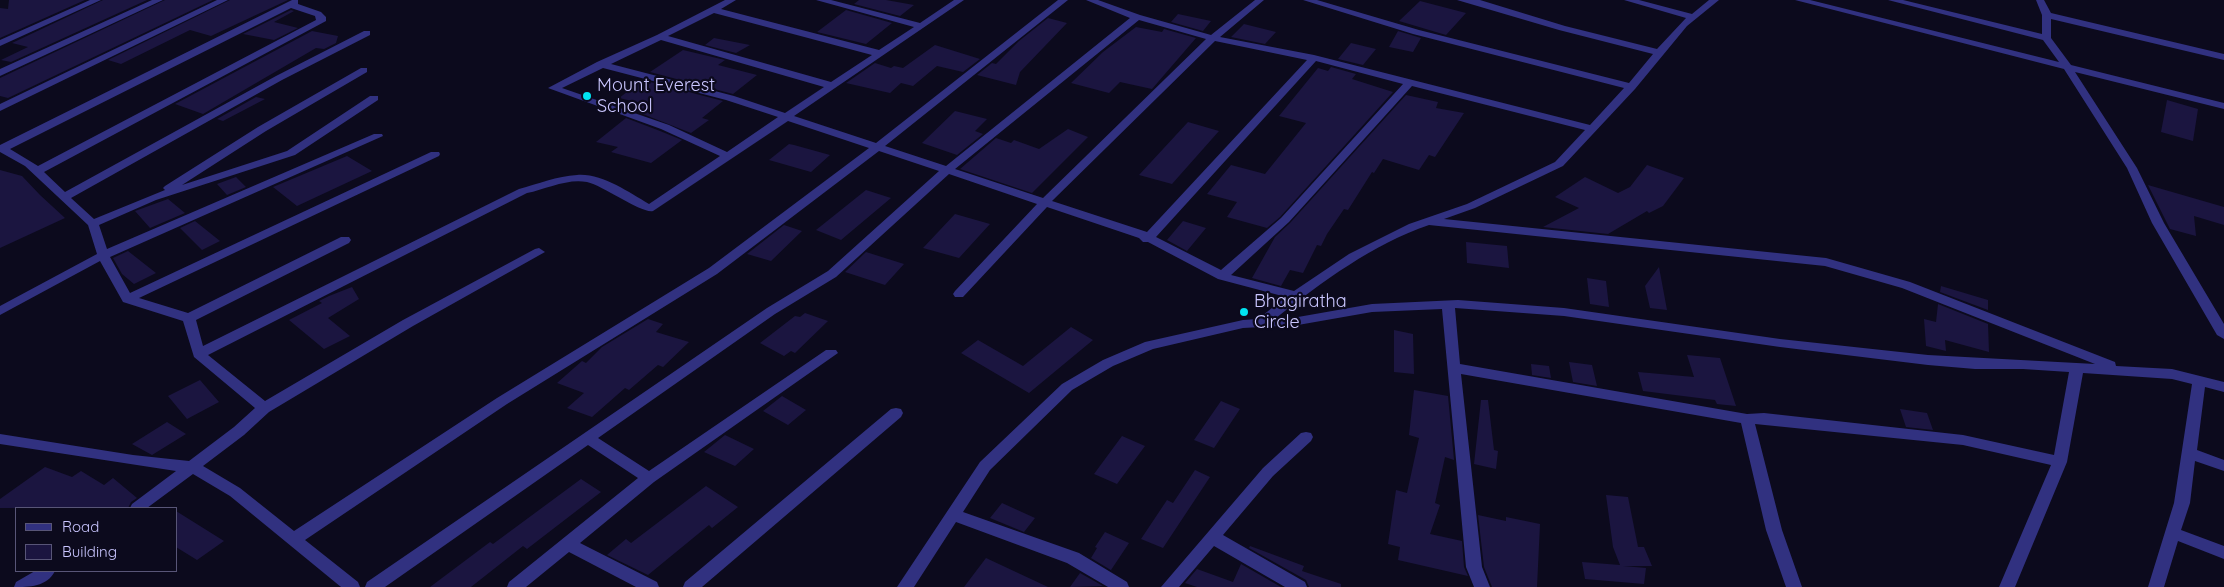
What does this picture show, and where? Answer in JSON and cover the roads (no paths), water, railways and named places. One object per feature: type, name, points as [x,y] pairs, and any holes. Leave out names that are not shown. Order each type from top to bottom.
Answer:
[{"type":"street","points":[[0,43],[98,0]]},
{"type":"street","points":[[0,73],[159,0]]},
{"type":"street","points":[[0,108],[224,0]]},
{"type":"street","points":[[728,156],[665,127],[553,88],[732,0]]},
{"type":"street","points":[[820,0],[921,26]]},
{"type":"street","points":[[199,354],[523,191],[579,178],[622,193],[649,209],[960,0]]},
{"type":"street","points":[[292,540],[502,401],[713,271],[876,148],[1064,0]]},
{"type":"street","points":[[1090,0],[1137,17],[1213,38],[1314,58],[1592,130]]},
{"type":"street","points":[[959,294],[1044,204],[1213,38],[1260,0]]},
{"type":"street","points":[[1307,0],[1416,32],[1631,87]]},
{"type":"street","points":[[1461,0],[1477,2],[1562,28],[1660,53]]},
{"type":"street","points":[[1628,0],[1694,16]]},
{"type":"street","points":[[1261,323],[1296,296],[1353,257],[1413,226],[1471,206],[1559,164],[1631,87],[1684,24],[1715,0]]},
{"type":"street","points":[[1799,0],[2066,65],[2224,106]]},
{"type":"street","points":[[1892,0],[1927,4],[2046,38],[2066,65],[2132,168],[2158,223],[2224,335]]},
{"type":"street","points":[[2040,0],[2047,16],[2046,38]]},
{"type":"street","points":[[1,148],[293,2],[321,17],[321,21],[37,172]]},
{"type":"street","points":[[714,10],[880,54]]},
{"type":"street","points":[[2047,16],[2224,57]]},
{"type":"street","points":[[373,587],[771,310],[832,274],[946,171],[1137,17]]},
{"type":"street","points":[[64,197],[279,78],[367,32]]},
{"type":"street","points":[[660,37],[833,86]]},
{"type":"street","points":[[1147,239],[1314,58]]},
{"type":"street","points":[[600,64],[730,98],[1044,204],[1143,235],[1147,239],[1222,276],[1296,296]]},
{"type":"street","points":[[152,198],[262,129],[364,70]]},
{"type":"street","points":[[1222,276],[1285,220],[1409,82]]},
{"type":"street","points":[[93,224],[152,198],[291,153],[374,98]]},
{"type":"street","points":[[0,311],[104,254],[378,136]]},
{"type":"street","points":[[1,148],[29,164],[93,224],[104,254],[127,299],[189,318],[345,240]]},
{"type":"street","points":[[127,299],[435,154]]},
{"type":"street","points":[[1428,221],[1826,262],[1906,285],[2122,370]]},
{"type":"street","points":[[138,507],[239,431],[264,408],[408,323],[539,252]]},
{"type":"street","points":[[1448,304],[1474,567],[1482,587]]},
{"type":"street","points":[[905,587],[985,466],[1067,387],[1108,363],[1150,345],[1243,324],[1298,321],[1372,308],[1448,304],[1564,312],[1771,342],[1928,360],[1975,364],[2077,367],[2172,374],[2224,386]]},
{"type":"street","points":[[189,318],[199,354],[264,408]]},
{"type":"street","points":[[515,587],[649,478],[831,353]]},
{"type":"street","points":[[2007,587],[2060,462],[2077,367]]},
{"type":"street","points":[[1454,368],[1747,419],[1764,418],[1963,440],[2060,462]]},
{"type":"street","points":[[2156,587],[2182,503],[2199,380]]},
{"type":"street","points":[[691,587],[896,413]]},
{"type":"street","points":[[1747,419],[1774,530],[1794,587]]},
{"type":"street","points":[[1169,587],[1214,538],[1268,472],[1306,437]]},
{"type":"street","points":[[589,438],[649,478]]},
{"type":"street","points":[[0,439],[133,460],[193,467],[236,492],[292,540],[352,587]]},
{"type":"street","points":[[2189,453],[2224,466]]},
{"type":"street","points":[[952,514],[1073,558],[1121,587]]},
{"type":"street","points":[[2173,533],[2224,553]]},
{"type":"street","points":[[1214,538],[1299,587]]},
{"type":"street","points":[[568,544],[651,587]]},
{"type":"street","points":[[22,587],[45,572]]},
{"type":"place","name":"Mount Everest School","points":[[587,96]]},
{"type":"place","name":"Bhagiratha Circle","points":[[1244,312]]}]
